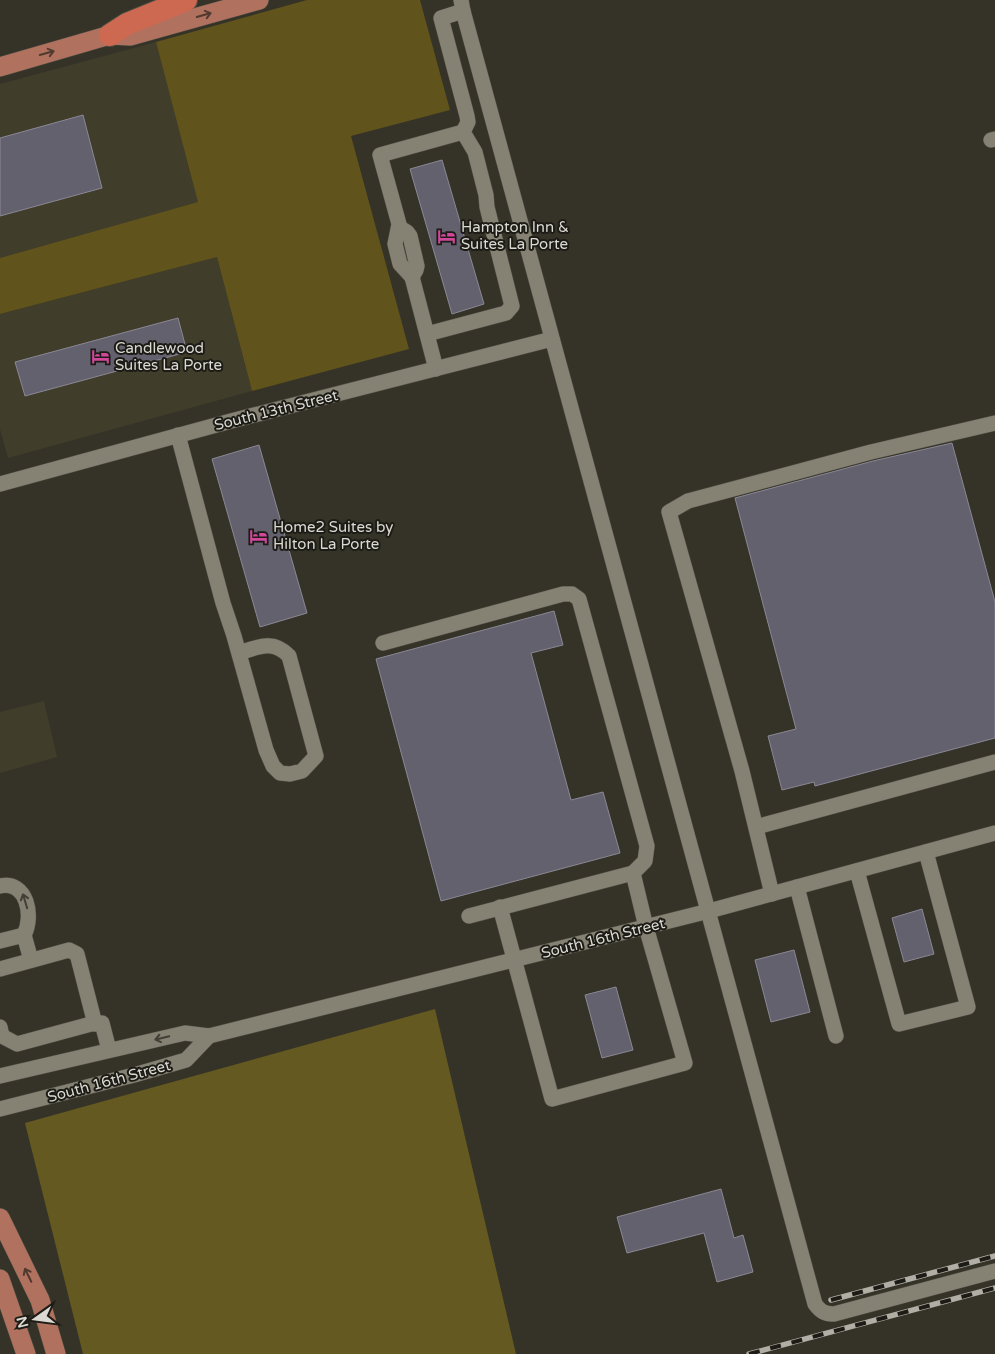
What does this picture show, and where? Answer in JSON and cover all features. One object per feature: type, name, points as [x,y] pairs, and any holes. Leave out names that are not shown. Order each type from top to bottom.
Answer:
[{"type":"highway","points":[[110,35],[127,24],[186,0]]},
{"type":"main road","points":[[0,67],[110,35],[130,36],[259,0]]},
{"type":"main road","points":[[0,1218],[40,1300],[56,1354]]},
{"type":"main road","points":[[0,1279],[26,1354]]},
{"type":"street","points":[[436,369],[412,277],[400,264],[395,244],[400,228],[380,154],[463,132],[468,122],[467,116],[441,18],[462,6],[815,1304],[820,1311],[826,1314],[834,1314],[995,1271]]},
{"type":"street","points":[[427,334],[506,313],[512,306],[475,152],[463,132]]},
{"type":"street","name":"South 13th Street","points":[[0,484],[178,435],[552,339]]},
{"type":"street","points":[[772,894],[742,771],[669,512],[688,501],[871,452],[995,423]]},
{"type":"street","points":[[178,435],[223,602],[266,750],[273,766],[280,773],[290,774],[302,771],[316,756],[289,656],[282,648],[275,646],[264,646],[239,653]]},
{"type":"street","points":[[384,643],[563,594],[572,594],[579,599],[647,846],[645,861],[633,873],[469,916]]},
{"type":"street","points":[[756,827],[995,762]]},
{"type":"street","name":"South 16th Street","points":[[0,1076],[185,1033],[209,1036],[709,911],[995,834]]},
{"type":"street","points":[[857,871],[899,1024],[968,1007],[926,852]]},
{"type":"street","points":[[500,908],[552,1099],[685,1063],[646,927],[633,873]]},
{"type":"street","points":[[0,886],[12,886],[18,888],[23,893],[29,919],[24,935],[31,960]]},
{"type":"street","points":[[797,887],[836,1036]]},
{"type":"street","points":[[0,940],[24,935]]},
{"type":"street","points":[[0,969],[70,950],[77,954],[95,1024]]},
{"type":"street","points":[[0,1027],[2,1036],[18,1044],[102,1023],[110,1050]]},
{"type":"street","name":"South 16th Street","points":[[0,1109],[186,1060],[209,1036]]},
{"type":"shaded area","points":[[307,0],[420,0],[450,110],[351,136],[409,349],[252,391],[217,257],[0,314],[0,258],[198,202],[156,42]]},
{"type":"shaded area","points":[[156,42],[199,202],[0,258],[0,84]]},
{"type":"shaded area","points":[[217,257],[252,391],[8,458],[0,429],[0,314]]},
{"type":"shaded area","points":[[44,701],[57,757],[0,773],[0,712]]},
{"type":"shaded area","points":[[435,1009],[516,1354],[83,1354],[25,1123]]},
{"type":"building","points":[[83,115],[102,188],[0,216],[0,138]]},
{"type":"building","name":"Hampton Inn & Suites La Porte","points":[[442,160],[484,304],[452,314],[410,169]]},
{"type":"building","name":"Candlewood Suites La Porte","points":[[178,318],[187,352],[25,396],[15,362]]},
{"type":"building","points":[[952,443],[995,602],[995,738],[815,786],[814,782],[782,790],[768,736],[796,729],[735,498],[873,461]]},
{"type":"building","name":"Home2 Suites by Hilton La Porte","points":[[259,445],[307,613],[260,627],[212,459]]},
{"type":"building","points":[[554,611],[563,645],[531,653],[571,800],[603,792],[620,853],[441,901],[376,659]]},
{"type":"building","points":[[922,909],[934,954],[904,962],[892,918]]},
{"type":"building","points":[[794,950],[810,1012],[771,1022],[755,960]]},
{"type":"building","points":[[616,987],[633,1050],[602,1058],[585,995]]},
{"type":"building","points":[[721,1189],[734,1238],[743,1235],[753,1272],[717,1282],[704,1233],[627,1253],[617,1217]]},
{"type":"railway","points":[[831,1300],[995,1256]]},
{"type":"railway","points":[[749,1354],[995,1288]]},
{"type":"place","name":"Hampton Inn & Suites La Porte","points":[[447,236]]},
{"type":"place","name":"Candlewood Suites La Porte","points":[[101,357]]},
{"type":"place","name":"Home2 Suites by Hilton La Porte","points":[[259,536]]}]
